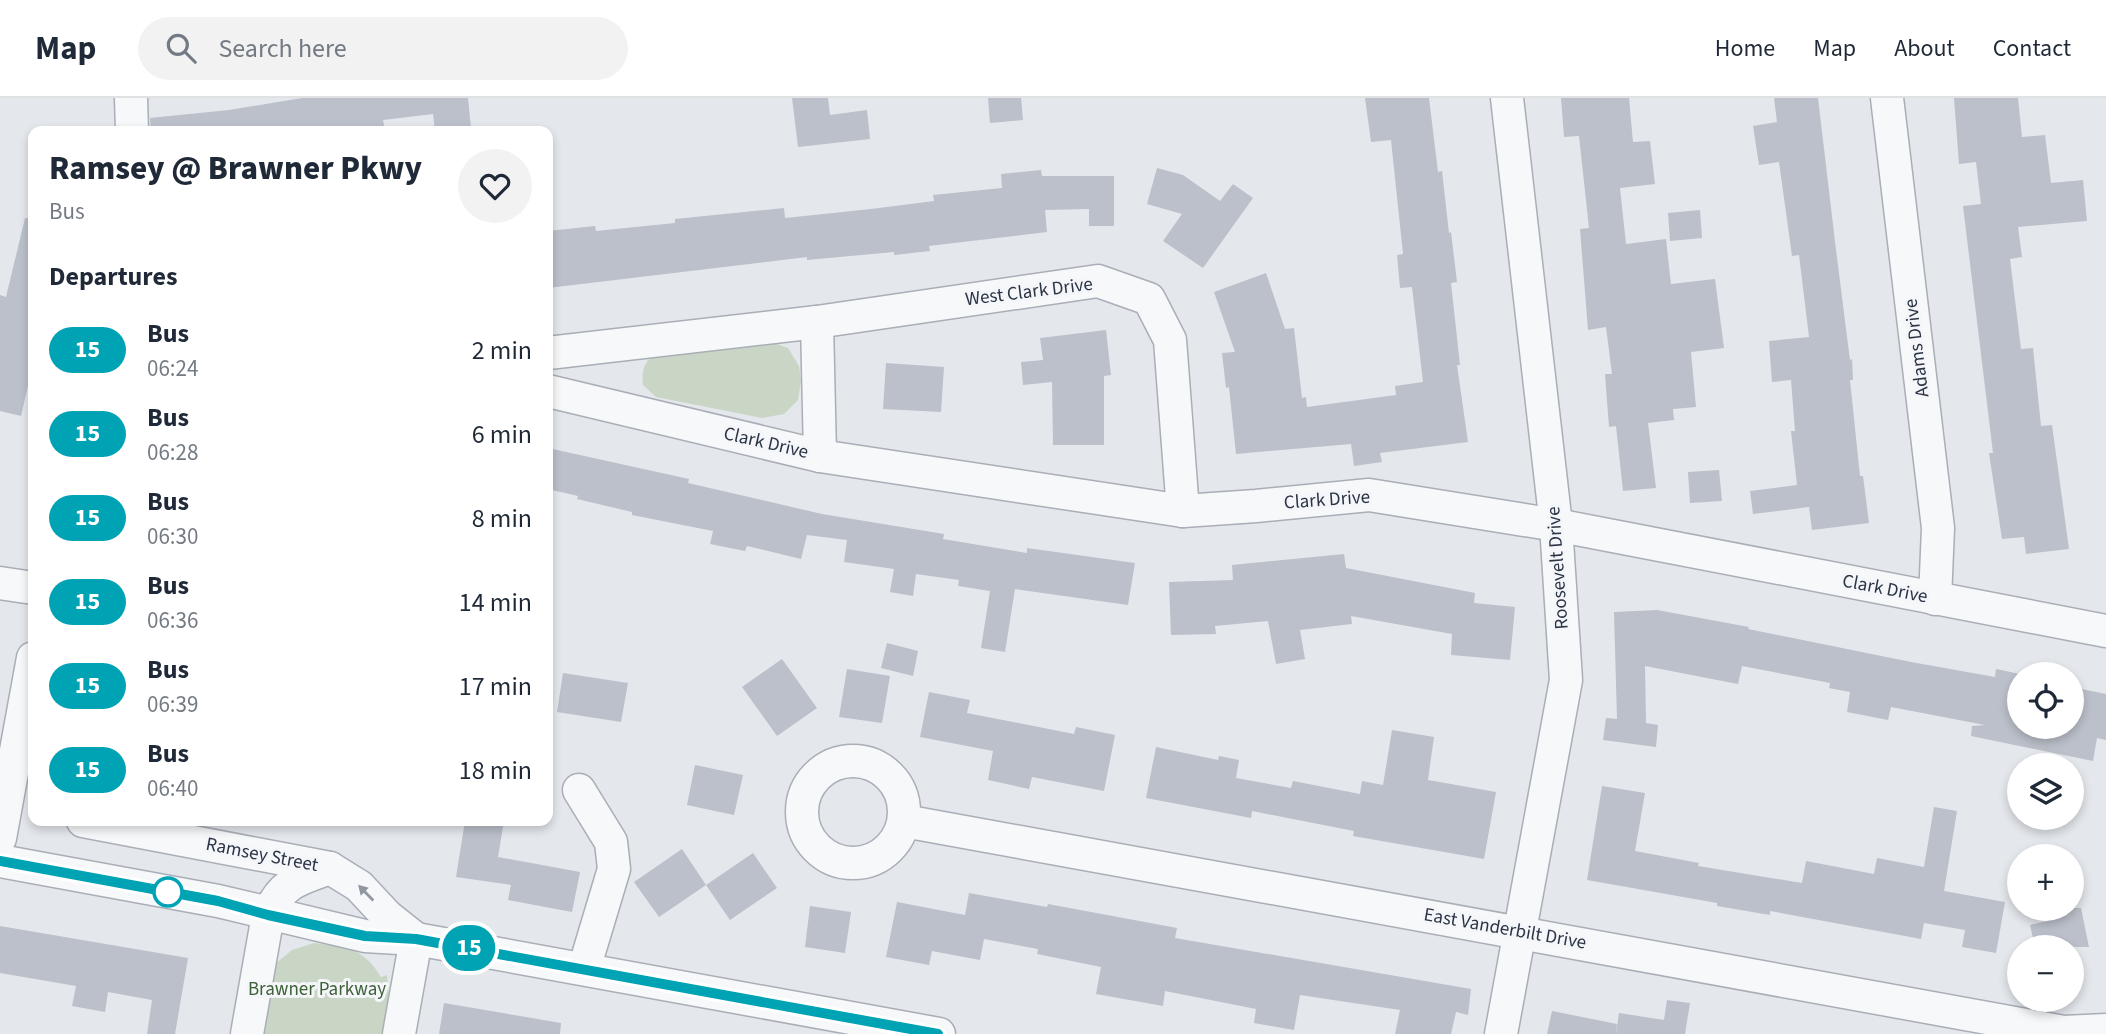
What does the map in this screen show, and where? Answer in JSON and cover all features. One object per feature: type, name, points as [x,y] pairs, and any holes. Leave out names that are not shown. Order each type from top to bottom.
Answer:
[{"type":"street","points":[[131,98],[132,126]]},
{"type":"street","name":"Roosevelt Drive","points":[[1501,1034],[1566,680],[1556,525],[1507,98]]},
{"type":"street","name":"Adams Drive","points":[[1887,98],[1938,528],[1935,599]]},
{"type":"street","name":"West Clark Drive","points":[[553,352],[817,322],[1098,281],[1149,299],[1170,340],[1183,511]]},
{"type":"street","points":[[817,322],[820,456]]},
{"type":"street","name":"Clark Drive","points":[[553,392],[820,456],[1183,511],[1369,495],[1556,525],[2106,631]]},
{"type":"street","points":[[0,583],[28,587]]},
{"type":"street","points":[[0,838],[13,807],[28,695]]},
{"type":"street","points":[[579,790],[611,842],[614,869],[584,969]]},
{"type":"street","name":"East Vanderbilt Drive","points":[[904,821],[2064,1032],[2106,1030]]},
{"type":"street","name":"Ramsey Street","points":[[109,826],[330,868],[359,886],[387,916],[416,939]]},
{"type":"street","name":"Ramsey Street","points":[[0,861],[218,901],[365,936],[416,939],[939,1034]]},
{"type":"street","points":[[247,1034],[268,915],[275,898],[297,879],[330,868]]},
{"type":"street","points":[[399,1034],[416,939]]},
{"type":"green space","points":[[769,341],[788,348],[799,366],[801,381],[798,400],[784,414],[762,418],[656,397],[643,385],[645,366],[657,351]]},
{"type":"green space","name":"Brawner Parkway","points":[[314,943],[353,951],[368,960],[381,977],[387,975],[389,995],[382,1034],[262,1034],[274,965],[292,950]]},
{"type":"building","points":[[302,98],[468,98],[471,126],[434,126],[433,114],[383,120],[384,126],[151,126],[150,118],[229,110]]},
{"type":"building","points":[[792,98],[828,98],[830,115],[867,110],[870,139],[798,147]]},
{"type":"building","points":[[988,98],[1021,98],[1023,120],[990,123]]},
{"type":"building","points":[[1365,98],[1429,98],[1438,172],[1442,171],[1457,282],[1451,283],[1460,365],[1457,365],[1468,442],[1380,453],[1382,462],[1354,466],[1351,444],[1236,454],[1229,387],[1226,388],[1222,353],[1235,352],[1214,292],[1266,273],[1285,329],[1294,328],[1302,398],[1306,397],[1307,407],[1396,395],[1395,386],[1423,382],[1412,287],[1400,288],[1397,255],[1403,254],[1391,140],[1371,142]]},
{"type":"building","points":[[1561,98],[1629,98],[1633,142],[1650,141],[1655,184],[1620,188],[1626,244],[1666,239],[1671,284],[1715,279],[1724,348],[1691,352],[1696,407],[1673,409],[1674,420],[1648,423],[1656,488],[1623,491],[1616,426],[1609,427],[1605,374],[1612,374],[1606,327],[1588,330],[1580,229],[1589,228],[1579,136],[1564,137]]},
{"type":"building","points":[[1774,98],[1818,98],[1850,360],[1852,359],[1853,380],[1850,380],[1860,476],[1863,476],[1869,523],[1812,530],[1809,507],[1753,514],[1750,491],[1797,485],[1791,431],[1795,431],[1791,380],[1772,382],[1769,341],[1809,337],[1799,255],[1792,256],[1779,162],[1759,165],[1753,126],[1777,122]]},
{"type":"building","points":[[1954,98],[2018,98],[2022,137],[2045,135],[2051,183],[2083,180],[2087,221],[2018,227],[2022,257],[2010,259],[2021,349],[2033,348],[2041,426],[2052,425],[2069,549],[2026,554],[2024,537],[2002,539],[1989,453],[1993,453],[1963,206],[1981,204],[1976,162],[1959,164]]},
{"type":"building","points":[[1157,168],[1183,175],[1220,201],[1233,184],[1253,198],[1203,268],[1163,241],[1182,214],[1147,204]]},
{"type":"building","points":[[1041,170],[1042,176],[1114,176],[1114,226],[1089,226],[1089,209],[1045,210],[1047,232],[929,246],[930,251],[807,260],[807,257],[553,287],[553,230],[595,226],[596,231],[675,223],[675,219],[784,208],[785,218],[871,209],[934,201],[933,195],[1002,188],[1001,174]]},
{"type":"building","points":[[1700,210],[1702,238],[1670,241],[1668,213]]},
{"type":"building","points":[[25,218],[28,218],[28,386],[21,416],[0,411],[0,295],[6,297]]},
{"type":"building","points":[[1106,330],[1111,375],[1104,376],[1104,445],[1053,445],[1052,382],[1023,385],[1021,362],[1043,360],[1040,338]]},
{"type":"building","points":[[886,363],[944,367],[941,412],[883,409]]},
{"type":"building","points":[[553,449],[689,479],[688,483],[822,514],[944,534],[943,539],[1027,553],[1027,548],[1135,563],[1128,605],[1015,589],[1005,652],[981,648],[990,591],[958,586],[959,580],[916,574],[913,596],[890,592],[894,569],[844,562],[847,540],[807,535],[801,559],[747,546],[745,551],[710,544],[713,531],[632,515],[632,512],[577,499],[578,496],[553,490]]},
{"type":"building","points":[[1719,470],[1722,501],[1690,503],[1688,472]]},
{"type":"building","points":[[1344,554],[1346,568],[1475,593],[1474,603],[1515,607],[1510,660],[1451,655],[1452,634],[1351,616],[1352,624],[1300,630],[1305,659],[1276,664],[1268,621],[1215,626],[1216,634],[1171,635],[1169,582],[1233,580],[1232,565]]},
{"type":"building","points":[[1657,610],[1995,677],[1996,669],[2007,671],[2007,739],[2084,739],[2084,689],[2106,694],[2106,740],[2097,738],[2093,761],[2084,759],[2084,753],[2054,753],[1971,736],[1972,726],[1985,725],[1891,707],[1888,720],[1847,712],[1850,692],[1829,688],[1830,683],[1742,666],[1738,684],[1645,666],[1646,723],[1658,725],[1656,747],[1603,740],[1606,718],[1617,719],[1614,612]]},
{"type":"building","points":[[887,643],[918,651],[913,676],[881,668]]},
{"type":"building","points":[[782,659],[817,708],[777,736],[742,687]]},
{"type":"building","points":[[847,669],[890,676],[882,723],[839,717]]},
{"type":"building","points":[[563,673],[628,683],[621,722],[557,712]]},
{"type":"building","points":[[929,692],[970,700],[967,713],[1074,734],[1076,727],[1115,735],[1104,791],[1032,777],[1029,789],[988,780],[993,751],[920,737]]},
{"type":"building","points":[[1392,730],[1434,737],[1428,780],[1496,792],[1484,859],[1353,836],[1354,831],[1252,811],[1251,818],[1146,798],[1156,747],[1218,760],[1219,756],[1239,760],[1236,778],[1291,788],[1293,781],[1360,794],[1362,781],[1383,785]]},
{"type":"building","points":[[695,765],[743,775],[734,815],[687,805]]},
{"type":"building","points":[[1602,786],[1645,793],[1635,851],[1699,863],[1698,866],[1802,883],[1806,861],[1874,874],[1877,858],[1924,867],[1934,807],[1957,811],[1944,891],[2005,902],[1996,953],[1962,947],[1965,930],[1924,923],[1921,939],[1770,911],[1770,915],[1717,906],[1717,903],[1587,880]]},
{"type":"building","points":[[464,826],[503,826],[498,857],[580,872],[572,912],[508,900],[511,885],[456,877]]},
{"type":"building","points":[[682,849],[706,885],[659,917],[634,882]]},
{"type":"building","points":[[753,853],[777,888],[730,920],[706,885]]},
{"type":"building","points":[[969,893],[1047,907],[1048,904],[1177,928],[1175,938],[1471,989],[1468,1015],[1456,1012],[1451,1034],[1395,1034],[1400,1010],[1300,995],[1294,1030],[1254,1023],[1256,1009],[1165,991],[1163,1006],[1096,994],[1101,967],[1037,954],[1038,949],[984,939],[980,960],[932,951],[929,965],[886,957],[897,902],[965,915]]},
{"type":"building","points":[[810,906],[851,912],[845,953],[805,947]]},
{"type":"building","points":[[2048,921],[2084,921],[2089,947],[2084,947],[2084,935],[2032,935],[2030,925]]},
{"type":"building","points":[[0,926],[188,958],[175,1034],[147,1034],[152,1000],[108,992],[105,1012],[72,1006],[76,986],[0,973]]},
{"type":"building","points":[[1667,1000],[1690,1003],[1685,1034],[1616,1034],[1619,1013],[1664,1020]]},
{"type":"building","points":[[444,1003],[561,1023],[560,1034],[439,1034]]},
{"type":"building","points":[[1552,1011],[1617,1024],[1616,1034],[1547,1034]]},
{"type":"bus line","name":"15","points":[[0,861],[218,901],[365,936],[416,939],[938,1034]]}]
